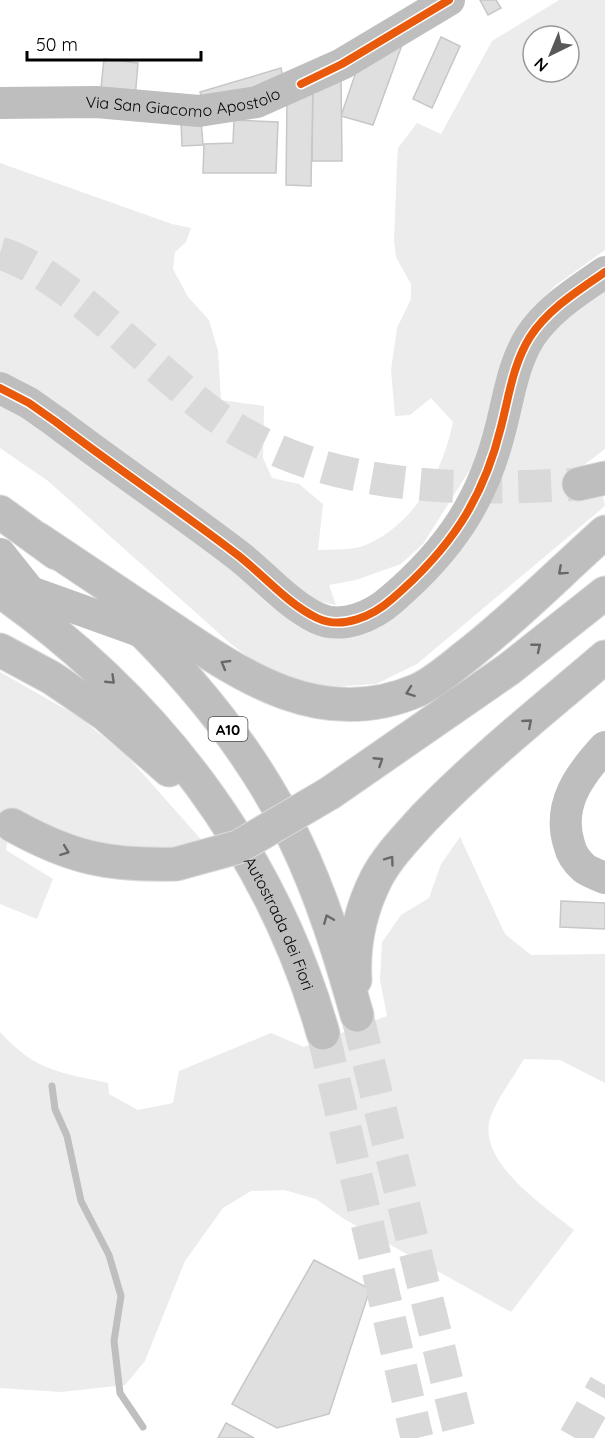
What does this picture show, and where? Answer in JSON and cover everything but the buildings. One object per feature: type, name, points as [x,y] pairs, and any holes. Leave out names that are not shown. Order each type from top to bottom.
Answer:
[{"type":"highway","name":"A10","points":[[0,513],[38,539],[106,595],[145,633],[232,735],[267,789],[295,840],[332,931],[357,1015],[354,956],[362,912],[377,877],[403,840],[444,799],[605,657]]},
{"type":"highway","points":[[38,539],[216,659],[263,686],[322,703],[361,704],[389,699],[418,689],[446,672],[487,640],[605,532]]},
{"type":"highway","points":[[15,591],[48,625],[125,694],[165,739],[224,818]]},
{"type":"highway","points":[[12,825],[46,844],[76,856],[121,864],[176,864],[238,847],[330,793],[407,742],[509,669],[605,593]]},
{"type":"highway","points":[[0,650],[52,678],[106,715],[224,818]]},
{"type":"highway","name":"Autostrada dei Fiori","points":[[224,818],[256,867],[285,925],[312,995],[323,1033]]},
{"type":"street","name":"Via San Giacomo Apostolo","points":[[0,103],[96,102],[199,111],[257,102],[342,64],[449,0]]},
{"type":"street","points":[[0,388],[29,403],[56,422],[236,554],[318,619],[336,622],[355,620],[371,614],[404,589],[434,560],[461,526],[478,496],[491,463],[517,363],[530,338],[544,318],[605,272]]},
{"type":"street","points":[[0,554],[15,591]]},
{"type":"street","points":[[0,581],[15,591],[145,633]]},
{"type":"street","points":[[605,747],[586,768],[573,789],[566,813],[565,831],[572,854],[584,868],[605,878]]},
{"type":"shaded area","points":[[559,0],[605,0],[605,250],[555,286],[531,311],[476,460],[423,544],[401,564],[356,580],[329,585],[336,605],[321,602],[313,632],[419,587],[540,340],[605,284],[605,449],[571,475],[603,495],[605,506],[417,664],[376,684],[328,687],[269,672],[231,644],[48,481],[0,448],[0,163],[172,224],[191,228],[186,242],[175,252],[173,269],[188,297],[209,320],[218,351],[221,400],[264,406],[263,458],[272,478],[299,484],[323,504],[318,550],[343,549],[368,544],[400,523],[413,509],[425,493],[442,459],[453,422],[431,398],[410,415],[395,416],[391,370],[397,328],[411,299],[411,284],[396,257],[394,241],[398,148],[417,123],[441,134],[492,41]]},
{"type":"shaded area","points":[[0,672],[79,717],[127,756],[206,845],[156,854],[74,840],[12,813],[6,850],[53,879],[37,919],[0,904]]},
{"type":"shaded area","points":[[460,837],[505,934],[531,955],[605,954],[605,1083],[560,1060],[524,1059],[491,1116],[488,1133],[493,1149],[502,1165],[515,1181],[546,1209],[574,1230],[511,1312],[344,1219],[316,1199],[284,1190],[251,1191],[223,1208],[185,1261],[145,1361],[125,1385],[61,1392],[0,1388],[0,1032],[25,1055],[49,1068],[108,1083],[109,1094],[138,1110],[173,1103],[179,1071],[271,1033],[304,1047],[387,1016],[380,980],[382,942],[401,915],[429,898],[441,864]]},
{"type":"waterway","points":[[52,1086],[55,1109],[67,1136],[81,1201],[109,1255],[121,1296],[114,1341],[120,1393],[143,1427]]},
{"type":"tunnel","points":[[0,253],[42,273],[64,288],[209,411],[239,431],[278,451],[319,466],[404,483],[492,487],[579,484]]},
{"type":"tunnel","points":[[357,1015],[461,1438]]},
{"type":"tunnel","points":[[323,1033],[417,1438]]},
{"type":"tunnel","points":[[575,1438],[605,1385]]},
{"type":"cycle path","points":[[301,84],[342,64],[449,0]]},
{"type":"cycle path","points":[[0,388],[29,403],[190,520],[245,561],[306,612],[327,621],[347,622],[367,616],[384,605],[412,581],[447,543],[474,501],[484,478],[501,427],[515,369],[524,347],[537,327],[555,309],[605,272]]}]
